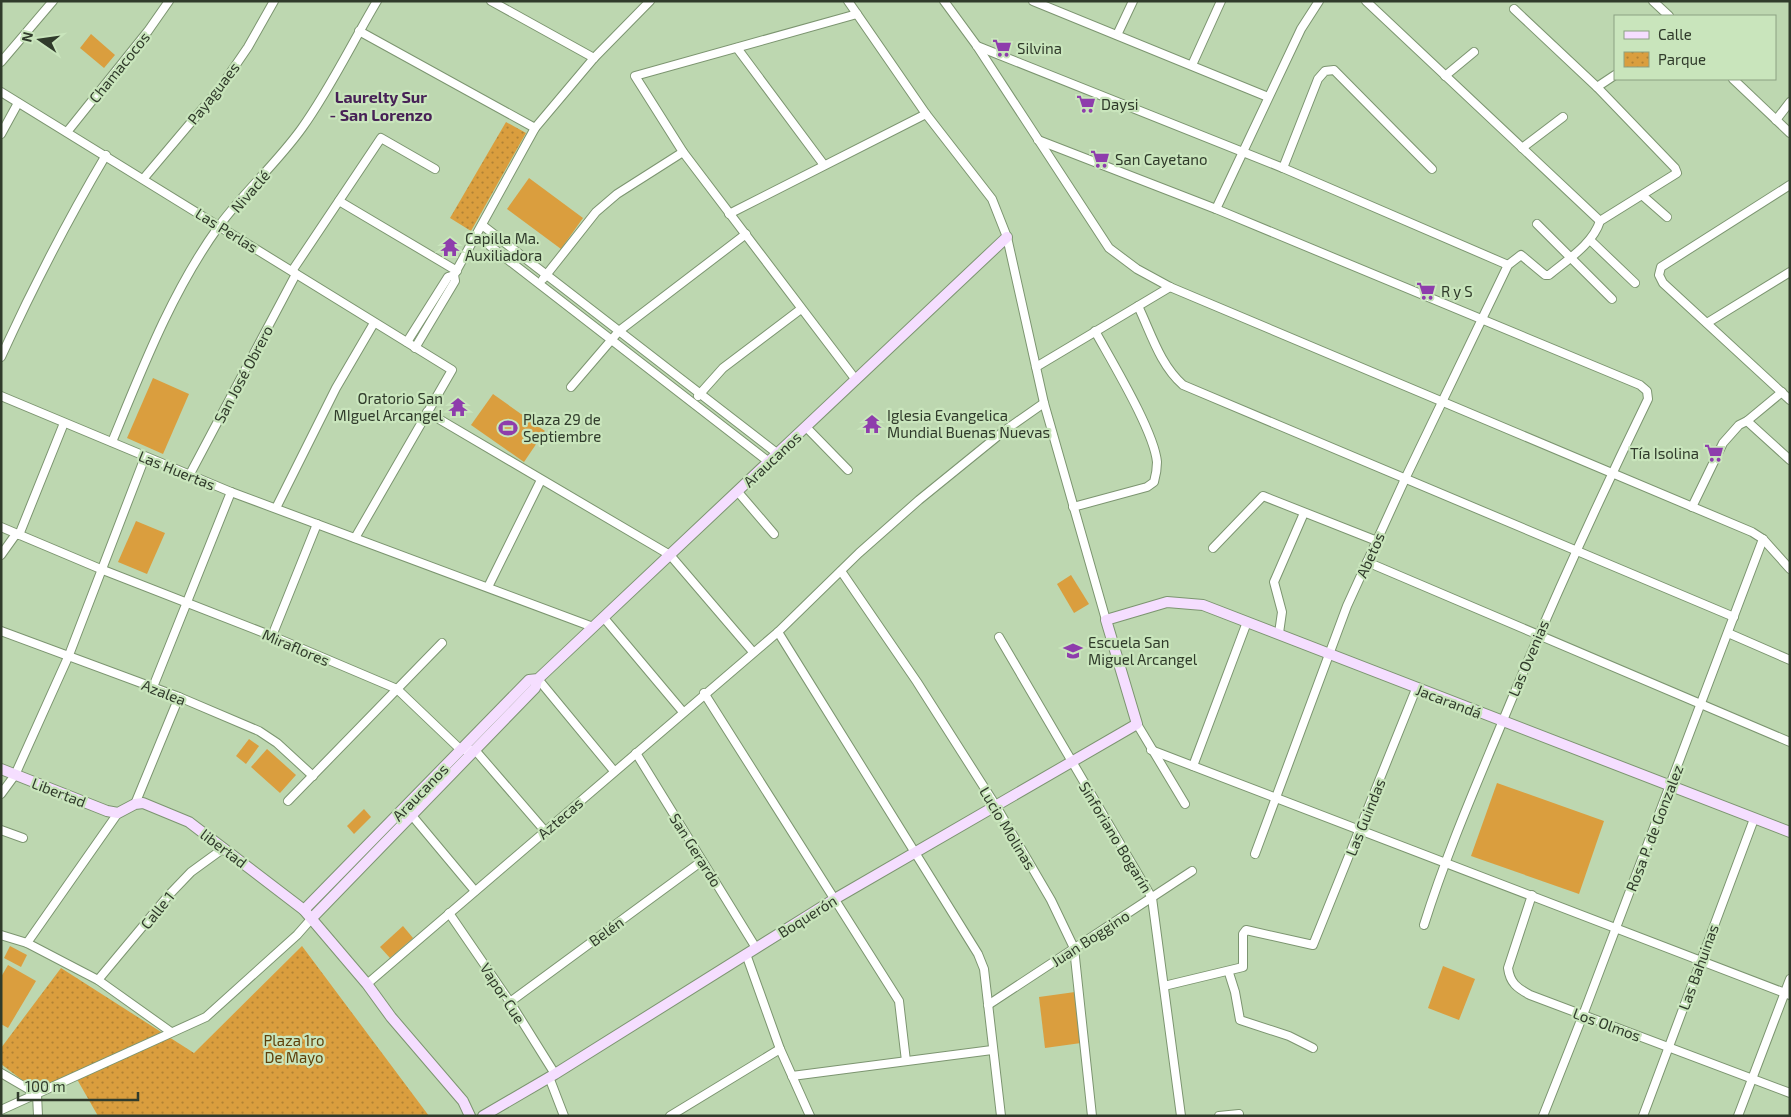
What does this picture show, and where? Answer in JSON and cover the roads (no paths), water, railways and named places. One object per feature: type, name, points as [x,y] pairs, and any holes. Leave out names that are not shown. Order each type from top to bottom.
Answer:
[{"type":"street","points":[[1,62],[53,1]]},
{"type":"street","name":"Chamacocos","points":[[67,132],[148,31],[169,1]]},
{"type":"street","name":"Payaguaes","points":[[144,178],[220,88],[248,47],[274,1]]},
{"type":"street","name":"Nivaclé","points":[[112,442],[145,360],[185,283],[219,226],[269,170],[302,128],[376,1]]},
{"type":"street","points":[[491,1],[594,58]]},
{"type":"street","points":[[415,348],[455,281],[456,273],[535,128],[594,58],[650,1]]},
{"type":"street","points":[[848,1],[926,114],[992,200],[1007,237],[1044,403],[1137,724],[1185,804]]},
{"type":"street","points":[[944,1],[977,46],[1109,248],[1137,269],[1170,287],[1612,473],[1763,539],[1790,569]]},
{"type":"street","points":[[1033,1],[1268,97]]},
{"type":"street","points":[[1117,35],[1133,1]]},
{"type":"street","points":[[1192,65],[1221,1]]},
{"type":"street","points":[[1216,209],[1301,29],[1319,1]]},
{"type":"street","points":[[1366,1],[1600,222]]},
{"type":"street","points":[[1654,1],[1668,15]]},
{"type":"street","points":[[977,46],[1283,168],[1508,265],[1522,255],[1547,276],[1590,240],[1597,231],[1600,222],[1676,175],[1676,170],[1597,87],[1514,9]]},
{"type":"street","points":[[856,380],[683,152],[634,76],[857,14]]},
{"type":"street","points":[[359,31],[535,128]]},
{"type":"street","points":[[737,48],[824,165]]},
{"type":"street","points":[[1445,76],[1474,52]]},
{"type":"street","points":[[1283,168],[1318,79],[1325,72],[1334,70],[1432,169]]},
{"type":"street","points":[[1597,87],[1614,76]]},
{"type":"street","points":[[1734,80],[1790,133]]},
{"type":"street","name":"Las Perlas","points":[[1,92],[144,178],[452,370],[427,412]]},
{"type":"street","points":[[1,134],[18,102]]},
{"type":"street","points":[[1776,120],[1790,102]]},
{"type":"street","points":[[729,214],[926,114]]},
{"type":"street","points":[[1522,148],[1563,117]]},
{"type":"street","name":"San José Obrero","points":[[190,474],[294,272],[381,138],[435,169]]},
{"type":"street","points":[[1038,140],[1216,209],[1480,319]]},
{"type":"street","points":[[540,284],[596,212],[617,194],[683,152]]},
{"type":"street","points":[[1,357],[36,281],[73,210],[106,155]]},
{"type":"street","points":[[1790,185],[1660,267],[1659,275],[1663,283],[1790,400]]},
{"type":"street","points":[[1642,196],[1667,217]]},
{"type":"street","points":[[340,201],[456,273]]},
{"type":"street","points":[[1537,224],[1612,299]]},
{"type":"street","points":[[482,225],[778,454]]},
{"type":"street","points":[[571,387],[610,339],[619,331],[746,234]]},
{"type":"street","points":[[476,235],[769,462]]},
{"type":"street","name":"Araucanos","points":[[408,811],[475,750],[536,688],[538,680],[1007,237]]},
{"type":"street","points":[[1590,240],[1635,283]]},
{"type":"street","name":"Abetos","points":[[1255,854],[1347,606],[1480,319],[1508,265]]},
{"type":"street","points":[[1707,322],[1790,272]]},
{"type":"street","points":[[407,342],[448,277],[456,273]]},
{"type":"street","points":[[1036,367],[1170,287]]},
{"type":"street","points":[[1138,306],[1164,363],[1174,377],[1183,385],[1734,618]]},
{"type":"street","points":[[694,403],[722,368],[801,309]]},
{"type":"street","name":"Las Ovenias","points":[[1424,924],[1444,863],[1538,634],[1575,550],[1648,399],[1647,391],[1640,385],[1480,319]]},
{"type":"street","points":[[276,508],[336,388],[374,323]]},
{"type":"street","points":[[1073,507],[1147,486],[1154,482],[1156,474],[1155,453],[1142,420],[1096,331]]},
{"type":"street","points":[[1692,507],[1723,443],[1739,425],[1747,421],[1782,392]]},
{"type":"street","name":"Las Huertas","points":[[1,396],[231,492],[594,627]]},
{"type":"street","name":"Aztecas","points":[[367,984],[704,693],[778,632],[841,571],[920,500],[1004,431],[1044,403]]},
{"type":"street","points":[[355,538],[427,412],[670,555],[753,652]]},
{"type":"street","points":[[1747,421],[1790,460]]},
{"type":"street","points":[[1,555],[17,534],[64,423]]},
{"type":"street","points":[[806,427],[848,470]]},
{"type":"street","points":[[1,794],[15,774],[69,655],[145,457]]},
{"type":"street","points":[[488,587],[541,480]]},
{"type":"street","points":[[153,687],[231,492]]},
{"type":"street","points":[[738,492],[774,534]]},
{"type":"street","points":[[1213,548],[1263,496],[1377,542]]},
{"type":"street","points":[[1279,633],[1282,612],[1274,582],[1304,513]]},
{"type":"street","points":[[272,636],[317,524]]},
{"type":"street","name":"Miraflores","points":[[1,528],[272,636],[397,689],[461,750]]},
{"type":"street","name":"Rosa P. de Gonzalez","points":[[1543,1116],[1617,927],[1763,539]]},
{"type":"street","points":[[1367,562],[1790,742]]},
{"type":"street","name":"Lucio Molinas","points":[[841,571],[917,682],[996,806],[1051,900],[1074,948],[1092,1116]]},
{"type":"street","name":"Jacarandá","points":[[1106,620],[1167,602],[1203,605],[1279,633],[1416,689],[1790,832]]},
{"type":"street","points":[[604,618],[683,712]]},
{"type":"street","points":[[1193,766],[1246,622]]},
{"type":"street","name":"Azalea","points":[[1,630],[153,687],[259,731],[278,743],[313,776]]},
{"type":"street","points":[[778,632],[978,954],[984,969],[992,1050],[1002,1116]]},
{"type":"street","points":[[1728,634],[1790,660]]},
{"type":"street","name":"Sinforiano Bogarín","points":[[999,637],[1071,763],[1152,898],[1181,1116]]},
{"type":"street","points":[[288,801],[442,644]]},
{"type":"street","name":"Araucanos","points":[[308,914],[408,811],[461,750],[529,680],[538,680]]},
{"type":"street","points":[[538,680],[614,771]]},
{"type":"street","name":"Las Guindas","points":[[1229,973],[1243,968],[1242,934],[1246,930],[1313,945],[1416,689]]},
{"type":"street","points":[[704,693],[833,900],[899,1001],[906,1061]]},
{"type":"street","points":[[27,943],[118,813],[135,804],[178,697]]},
{"type":"street","name":"Boquerón","points":[[483,1116],[833,900],[1137,724]]},
{"type":"street","points":[[461,750],[475,750],[545,831]]},
{"type":"street","points":[[1151,750],[1361,829],[1444,863],[1701,959],[1787,994]]},
{"type":"street","name":"San Gerardo","points":[[636,753],[756,948]]},
{"type":"street","name":"Libertad","points":[[1,769],[108,811],[118,813]]},
{"type":"street","name":"libertad","points":[[135,804],[143,803],[169,812],[189,822],[308,914],[367,984],[391,1017],[464,1100],[470,1116]]},
{"type":"street","points":[[408,811],[475,891]]},
{"type":"street","name":"Las Bahuinas","points":[[1643,1116],[1754,819]]},
{"type":"street","points":[[1,830],[23,838]]},
{"type":"street","name":"Calle 1","points":[[98,980],[168,896],[191,872],[224,848]]},
{"type":"street","name":"Belén","points":[[510,1002],[702,861]]},
{"type":"street","name":"Juan Boggino","points":[[988,1005],[1192,871]]},
{"type":"street","name":"Los Olmos","points":[[1532,895],[1508,968],[1509,978],[1518,989],[1790,1093]]},
{"type":"street","name":"Vapor Cue","points":[[449,913],[510,1002],[552,1075],[564,1116]]},
{"type":"street","points":[[1,1110],[206,1017],[297,935],[308,914]]},
{"type":"street","points":[[2,937],[27,943],[98,980],[171,1032]]},
{"type":"street","points":[[746,954],[780,1049],[810,1116]]},
{"type":"street","points":[[1164,986],[1229,973],[1235,992],[1240,1020],[1289,1036],[1313,1048]]},
{"type":"street","points":[[1738,1116],[1787,994],[1790,979]]},
{"type":"street","points":[[670,1116],[780,1049]]},
{"type":"street","points":[[792,1076],[992,1050]]},
{"type":"street","points":[[1,1073],[36,1094]]},
{"type":"street","points":[[36,1094],[38,1116]]},
{"type":"street","points":[[1225,1116],[1239,1114]]},
{"type":"place","name":"Silvina","points":[[1002,48]]},
{"type":"place","name":"Daysi","points":[[1086,104]]},
{"type":"place","name":"San Cayetano","points":[[1100,159]]},
{"type":"place","name":"Capilla Ma. Auxiliadora","points":[[450,247]]},
{"type":"place","name":"R y S","points":[[1426,291]]},
{"type":"place","name":"Oratorio San MIguel Arcangel","points":[[458,407]]},
{"type":"place","name":"Iglesia Evangelica Mundial Buenas Nuevas","points":[[872,424]]},
{"type":"place","name":"Plaza 29 de Septiembre","points":[[508,428]]},
{"type":"place","name":"Tía Isolina","points":[[1714,453]]},
{"type":"place","name":"Escuela San Miguel Arcangel","points":[[1073,651]]},
{"type":"district","name":"Laurelty Sur - San Lorenzo","points":[[381,105]]},
{"type":"park label","name":"Plaza 1ro De Mayo","points":[[294,1048]]}]
